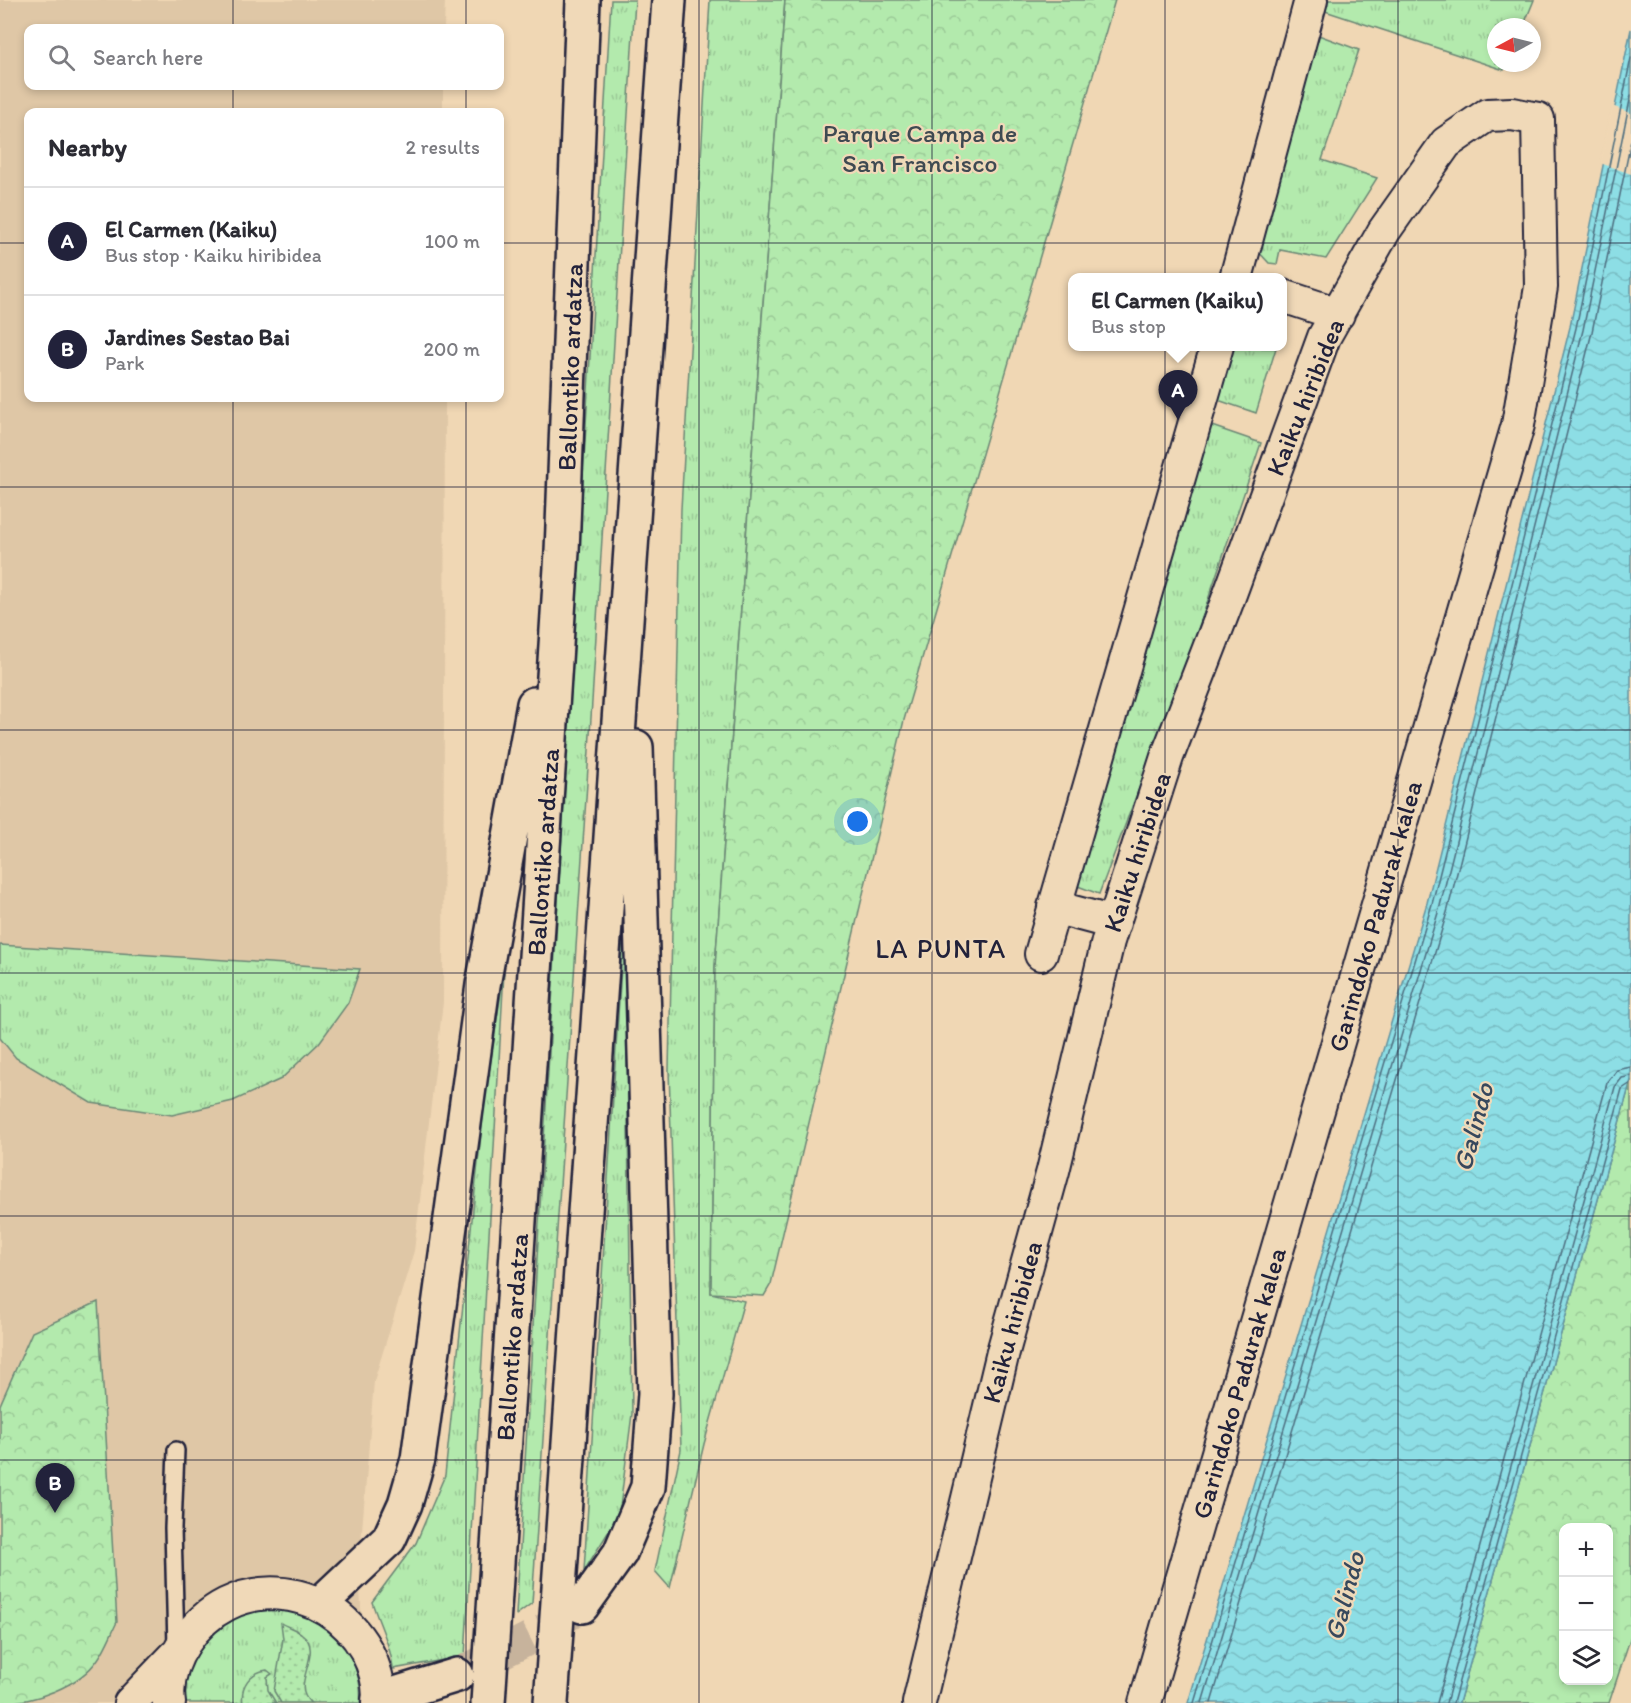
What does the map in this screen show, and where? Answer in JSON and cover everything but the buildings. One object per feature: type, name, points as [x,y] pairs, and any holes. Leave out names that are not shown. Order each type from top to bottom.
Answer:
[{"type":"main road","name":"Ballontiko ardatza","points":[[488,1703],[562,552],[584,0]]},
{"type":"main road","points":[[551,1703],[669,0]]},
{"type":"main road","points":[[320,1604],[389,1539],[405,1504],[418,1459],[483,985],[562,552]]},
{"type":"main road","points":[[582,1606],[621,1553],[648,1487],[655,1394],[630,566]]},
{"type":"main road","points":[[379,1701],[457,1675]]},
{"type":"street","points":[[1237,273],[1311,0]]},
{"type":"street","name":"Kaiku hiribidea","points":[[919,1703],[1003,1352],[1053,1172],[1114,923],[1167,757],[1227,602],[1324,337],[1384,231],[1446,143],[1487,114],[1512,114],[1538,119]]},
{"type":"street","name":"Garindoko Padurak kalea","points":[[1145,1703],[1518,424],[1541,287],[1538,119]]},
{"type":"street","points":[[1287,297],[1338,314]]},
{"type":"street","points":[[1041,954],[1215,351]]},
{"type":"street","points":[[1054,907],[1114,923]]},
{"type":"street","points":[[130,1703],[176,1656],[195,1626],[224,1604],[259,1593],[295,1595],[320,1604],[355,1632],[373,1663],[379,1701]]},
{"type":"street","points":[[169,1703],[167,1691],[176,1656]]},
{"type":"lane","points":[[176,1450],[173,1528],[176,1656]]},
{"type":"shaded area","points":[[0,0],[445,0],[444,24],[24,24],[24,90],[443,90],[443,108],[24,108],[24,402],[445,402],[443,1002],[414,1251],[374,1381],[359,1568],[366,1703],[0,1703]]},
{"type":"green space","points":[[611,0],[635,0],[587,783],[532,1603],[516,1615]]},
{"type":"green space","points":[[710,0],[785,0],[715,967],[711,1293],[744,1301],[704,1444],[670,1588],[655,1571],[681,1450],[669,1070],[681,509]]},
{"type":"green space","name":"Parque Campa de San Francisco","points":[[785,0],[1115,0],[904,720],[771,1284],[764,1296],[711,1293],[715,967]]},
{"type":"green space","points":[[1321,0],[1534,0],[1527,18],[1487,18],[1487,64],[1319,9]]},
{"type":"green space","points":[[1313,33],[1359,50],[1322,160],[1377,178],[1326,259],[1280,250],[1277,264],[1269,263],[1256,249]]},
{"type":"green space","points":[[1227,351],[1275,351],[1256,413],[1212,398]]},
{"type":"green space","points":[[1203,423],[1261,443],[1188,659],[1099,894],[1075,885]]},
{"type":"green space","points":[[625,901],[632,1414],[619,1515],[584,1571]]},
{"type":"green space","points":[[0,945],[360,969],[348,1003],[319,1043],[281,1079],[233,1101],[172,1115],[91,1103],[16,1058],[0,1038]]},
{"type":"green space","points":[[504,972],[465,1656],[393,1669],[387,1643],[372,1602],[416,1543],[445,1475],[484,1106]]},
{"type":"green space","points":[[1631,1080],[1631,1636],[1609,1703],[1459,1703]]},
{"type":"green space","points":[[98,1302],[117,1622],[98,1659],[79,1678],[54,1692],[26,1700],[0,1703],[0,1405],[32,1332]]},
{"type":"green space","points":[[239,1609],[296,1609],[310,1613],[322,1621],[334,1632],[352,1659],[360,1689],[360,1703],[178,1703],[193,1644]]},
{"type":"green space","points":[[281,1623],[300,1632],[308,1641],[310,1650],[303,1687],[305,1696],[311,1703],[281,1703],[274,1691],[283,1639]]},
{"type":"green space","points":[[267,1670],[272,1674],[267,1677],[268,1690],[276,1703],[243,1703],[243,1691],[248,1681],[261,1671]]},
{"type":"water","name":"Galindo","points":[[1631,29],[1631,1080],[1459,1703],[1188,1703],[1427,903],[1570,327]]},
{"type":"pier","points":[[1612,106],[1631,113],[1631,174],[1600,163]]},
{"type":"tunnel","points":[[457,1675],[538,1634],[577,1609]]},
{"type":"place","name":"El Carmen (Kaiku)","points":[[1178,420]]},
{"type":"place","name":"Jardines Sestao Bai","points":[[55,1513]]},
{"type":"district","name":"LA PUNTA","points":[[941,948]]}]
